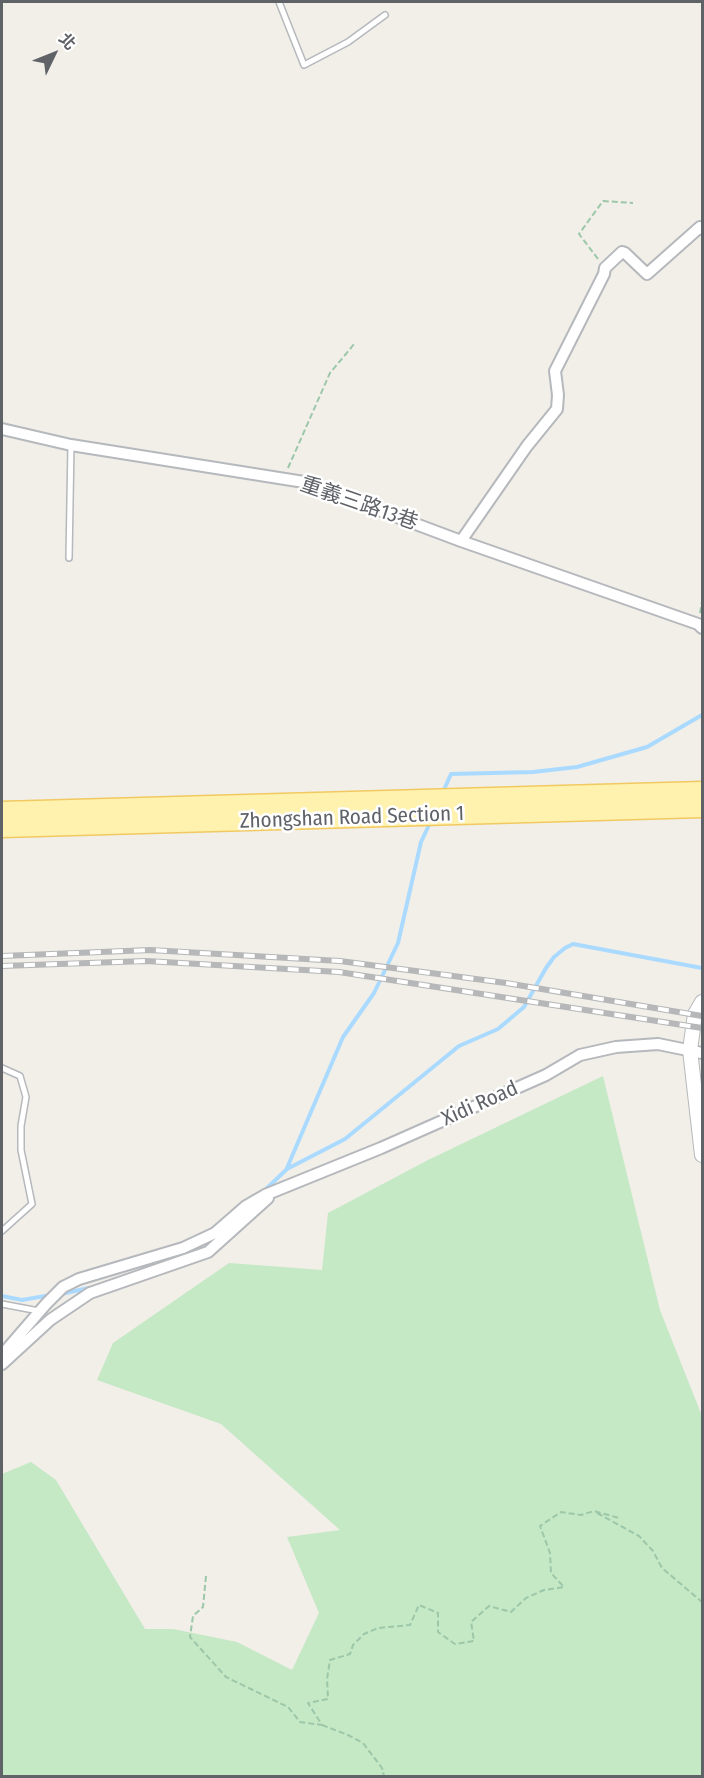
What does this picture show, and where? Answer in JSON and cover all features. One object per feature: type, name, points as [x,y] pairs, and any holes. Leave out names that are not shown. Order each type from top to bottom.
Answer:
[{"type":"main road","name":"Zhongshan Road Section 1","points":[[2,811],[702,791]]},
{"type":"main road","name":"Zhongshan Road Section 1","points":[[2,828],[702,808]]},
{"type":"street","points":[[461,541],[527,446],[557,408],[555,371],[605,268],[622,252],[647,274],[700,227],[702,229]]},
{"type":"street","name":"重義三路13巷","points":[[2,429],[71,445],[304,482],[461,541],[687,620],[702,628]]},
{"type":"street","points":[[702,1002],[695,1014],[702,1155]]},
{"type":"street","name":"Xidi Road","points":[[2,1355],[63,1287],[79,1279],[183,1248],[215,1233],[246,1206],[269,1193],[381,1149],[546,1075],[580,1055],[616,1047],[658,1044],[696,1052]]},
{"type":"street","name":"Xidi Road","points":[[2,1364],[50,1320],[90,1293],[208,1252],[269,1193]]},
{"type":"lane","points":[[279,2],[304,65],[348,42],[385,15]]},
{"type":"lane","points":[[69,558],[71,445]]},
{"type":"lane","points":[[2,1068],[20,1076],[26,1096],[21,1126],[21,1150],[32,1204],[2,1231]]},
{"type":"lane","points":[[2,1304],[43,1308]]},
{"type":"path","points":[[605,268],[579,234],[603,201],[633,203]]},
{"type":"path","points":[[284,478],[330,373],[355,343]]},
{"type":"path","points":[[322,1725],[308,1703],[328,1700],[327,1679],[330,1660],[350,1654],[353,1645],[364,1634],[378,1628],[410,1625],[419,1605],[438,1613],[438,1632],[455,1644],[474,1641],[471,1622],[489,1606],[511,1612],[526,1598],[544,1590],[564,1587],[551,1573],[549,1553],[540,1526],[561,1512],[581,1515],[596,1512],[619,1518]]},
{"type":"path","points":[[596,1512],[639,1536],[653,1551],[662,1568],[702,1602]]},
{"type":"path","points":[[206,1576],[203,1607],[193,1616],[190,1637],[226,1677],[288,1707],[300,1722],[322,1725],[363,1743],[382,1768],[384,1776]]},
{"type":"green space","points":[[603,1076],[660,1310],[702,1416],[702,1776],[2,1776],[2,1474],[31,1462],[56,1480],[145,1629],[173,1629],[237,1642],[292,1670],[319,1613],[287,1537],[340,1530],[221,1424],[97,1380],[113,1343],[229,1263],[322,1270],[328,1213],[428,1160]]},
{"type":"waterway","points":[[442,794],[451,774],[533,772],[577,767],[647,747],[702,715]]},
{"type":"waterway","points":[[287,1168],[343,1037],[374,993],[398,943],[421,842],[430,823]]},
{"type":"waterway","points":[[265,1190],[287,1169],[345,1139],[459,1046],[498,1029],[524,1007],[546,968],[565,948],[573,944],[702,968]]},
{"type":"waterway","points":[[61,1294],[89,1288]]},
{"type":"waterway","points":[[2,1296],[22,1300],[51,1295]]},
{"type":"railway","points":[[2,956],[150,950],[340,961],[506,983],[702,1016]]},
{"type":"railway","points":[[2,966],[146,961],[339,972],[702,1028]]}]
